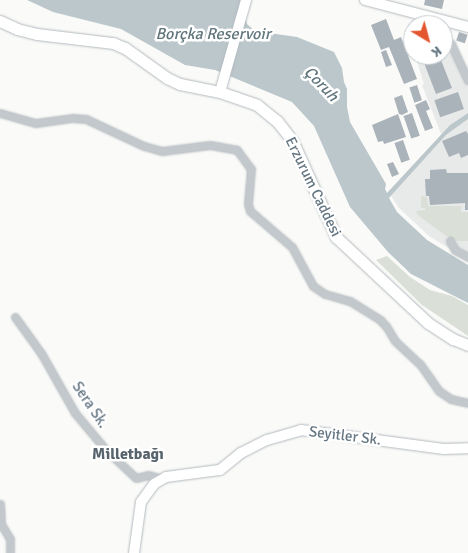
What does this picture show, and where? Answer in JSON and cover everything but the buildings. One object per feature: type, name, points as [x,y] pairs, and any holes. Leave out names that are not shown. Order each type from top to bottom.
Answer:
[{"type":"main road","name":"Erzurum Caddesi","points":[[0,21],[17,29],[37,34],[113,43],[125,48],[173,81],[248,100],[277,121],[297,148],[336,237],[428,323],[453,339],[468,345]]},
{"type":"street","points":[[220,92],[246,0]]},
{"type":"street","points":[[365,0],[410,15]]},
{"type":"street","points":[[453,25],[468,27]]},
{"type":"street","points":[[453,48],[468,80]]},
{"type":"street","points":[[0,113],[36,123],[73,118],[86,119],[144,146],[162,151],[210,145],[237,150],[251,169],[248,204],[250,211],[292,247],[313,286],[325,294],[350,301],[380,320],[395,341],[424,368],[443,394],[456,401],[468,404]]},
{"type":"street","points":[[450,241],[455,250],[468,257]]},
{"type":"street","name":"Sera Sk.","points":[[15,318],[41,353],[75,413],[105,449],[136,478],[148,475],[163,479]]},
{"type":"street","name":"Seyitler Sk.","points":[[163,479],[220,470],[241,453],[267,440],[301,430],[444,449],[468,448]]},
{"type":"street","points":[[134,553],[137,518],[141,502],[147,491],[163,479]]},
{"type":"street","points":[[0,504],[1,524],[10,539],[10,553]]},
{"type":"shaded area","points":[[453,52],[468,87],[468,113],[441,134],[422,85],[424,84],[418,65],[453,65]]},
{"type":"shaded area","points":[[468,119],[468,260],[429,236],[399,208],[391,196],[446,135]]},
{"type":"shaded area","points":[[421,196],[427,197],[428,206],[461,206],[461,212],[468,212],[468,241],[458,241],[449,238],[419,216],[416,211],[425,210],[425,208],[421,208]]},
{"type":"shaded area","points":[[387,256],[410,277],[430,290],[452,296],[468,305],[468,336],[422,305],[376,260]]},
{"type":"water","name":"Borçka Reservoir","points":[[27,0],[241,0],[247,24],[255,31],[297,37],[334,52],[342,68],[347,89],[347,107],[350,122],[386,184],[385,189],[387,193],[450,125],[468,113],[468,119],[446,135],[389,198],[397,212],[427,240],[468,265],[468,303],[411,274],[388,252],[350,207],[314,126],[292,102],[215,70],[185,65],[121,29],[53,12]]},
{"type":"district","name":"Milletbağı","points":[[128,454]]},
{"type":"water label","name":"Çoruh","points":[[321,84]]}]
